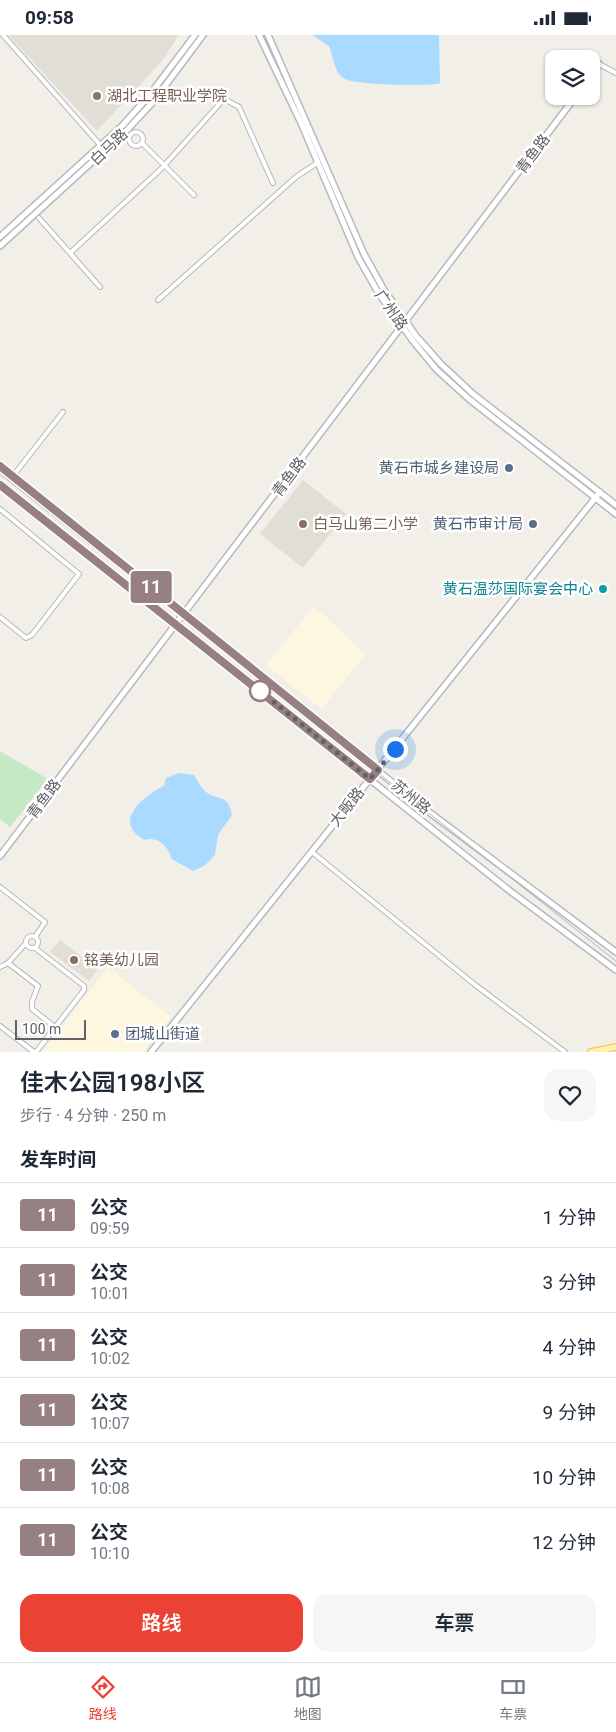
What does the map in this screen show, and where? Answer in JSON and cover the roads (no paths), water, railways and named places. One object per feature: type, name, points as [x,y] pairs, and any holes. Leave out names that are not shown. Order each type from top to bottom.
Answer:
[{"type":"main road","name":"白马路","points":[[0,237],[101,146],[148,97],[195,35]]},
{"type":"main road","name":"白马路","points":[[0,246],[106,151],[153,102],[203,35]]},
{"type":"main road","name":"广州路","points":[[259,35],[358,257],[378,294],[402,327],[436,369],[469,399],[616,514]]},
{"type":"main road","name":"广州路","points":[[268,35],[364,254],[384,290],[406,322],[440,365],[474,394],[616,505]]},
{"type":"main road","name":"青鱼路","points":[[0,856],[177,625],[569,105]]},
{"type":"main road","name":"苏州路","points":[[0,466],[429,812],[616,952]]},
{"type":"main road","name":"苏州路","points":[[1,487],[510,891],[616,971]]},
{"type":"main road","name":"大畈路","points":[[150,1052],[600,492]]},
{"type":"main road","points":[[591,1052],[616,1047]]},
{"type":"street","points":[[3,35],[106,151]]},
{"type":"street","points":[[600,65],[616,73]]},
{"type":"street","points":[[70,253],[164,165],[224,99],[239,107],[274,183]]},
{"type":"street","points":[[142,143],[134,146],[127,140],[136,131],[142,137],[142,143],[194,195]]},
{"type":"street","points":[[158,300],[296,177],[317,163]]},
{"type":"street","points":[[39,218],[100,287]]},
{"type":"street","points":[[13,476],[63,413]]},
{"type":"street","points":[[0,509],[79,573],[32,635],[26,637],[0,617]]},
{"type":"street","points":[[312,852],[474,984],[565,1052]]},
{"type":"street","points":[[0,887],[45,922],[35,937],[28,938],[26,943],[8,963],[0,967]]},
{"type":"street","points":[[34,948],[39,942],[35,937]]},
{"type":"street","points":[[0,1027],[35,1052],[84,986],[34,948],[30,948],[26,943]]},
{"type":"street","points":[[8,963],[38,987],[32,1002],[32,1009],[55,1027]]},
{"type":"water","points":[[312,35],[439,35],[440,83],[390,85],[343,78],[334,63],[329,46]]},
{"type":"water","points":[[179,773],[194,775],[206,792],[222,799],[228,804],[232,815],[218,835],[215,855],[204,866],[193,871],[172,859],[162,843],[154,839],[144,840],[133,830],[130,822],[135,809],[146,797],[164,786],[166,778]]},
{"type":"tram line","points":[[0,474],[616,961]]},
{"type":"place","name":"湖北工程职业学院","points":[[97,96]]},
{"type":"place","name":"黄石市城乡建设局","points":[[509,468]]},
{"type":"place","name":"白马山第二小学","points":[[303,524]]},
{"type":"place","name":"黄石市审计局","points":[[533,524]]},
{"type":"place","name":"黄石温莎国际宴会中心","points":[[603,589]]},
{"type":"place","name":"铭美幼儿园","points":[[74,960]]},
{"type":"place","name":"团城山街道","points":[[115,1034]]}]
